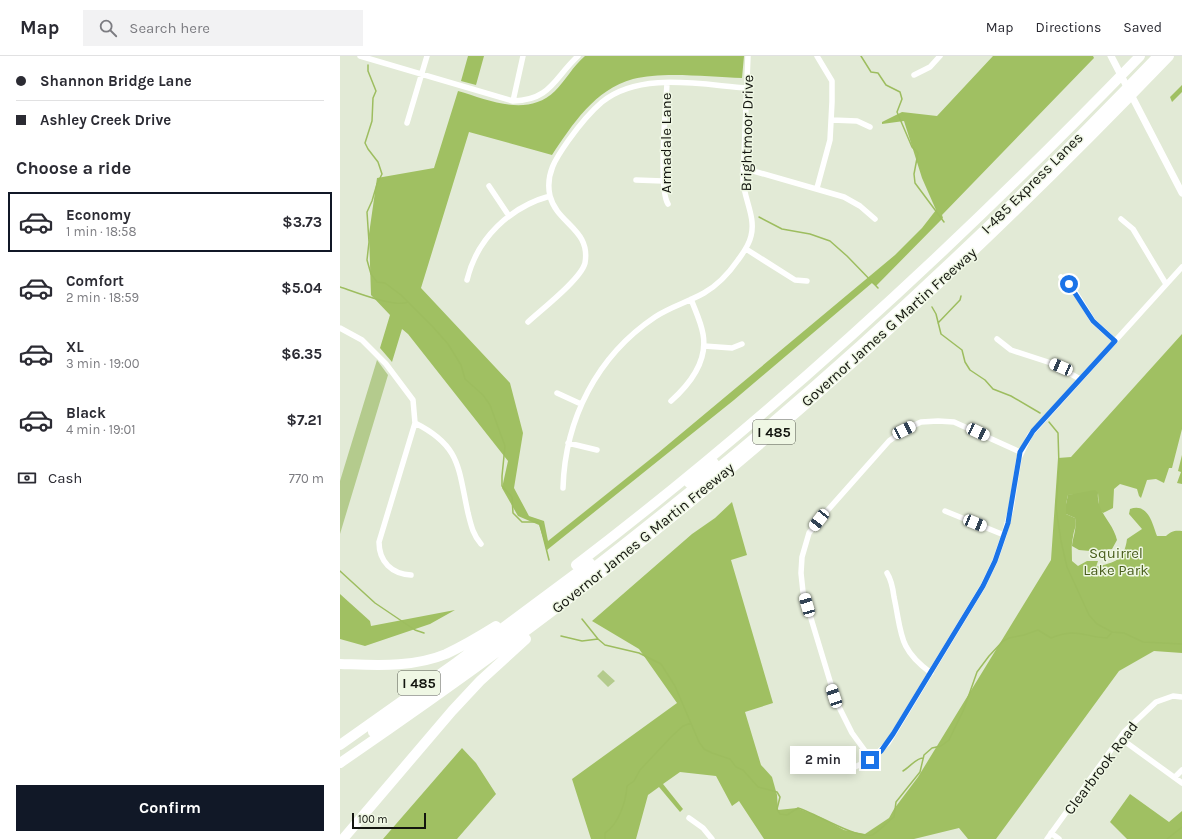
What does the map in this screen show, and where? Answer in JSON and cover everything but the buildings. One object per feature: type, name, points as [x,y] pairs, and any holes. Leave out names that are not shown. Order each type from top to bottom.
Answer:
[{"type":"highway","name":"Governor James G Martin Freeway","points":[[340,738],[404,694],[609,540],[782,397],[936,258],[1010,188],[1140,56]]},
{"type":"highway","points":[[1100,98],[1149,56]]},
{"type":"highway","name":"I-485 Express Lanes","points":[[340,745],[463,658],[614,545],[774,414],[881,319],[978,229],[1149,56]]},
{"type":"highway","name":"I-485 Express Lanes","points":[[340,755],[508,635],[706,478],[846,358],[982,233],[1158,56]]},
{"type":"highway","name":"Governor James G Martin Freeway","points":[[340,763],[422,707],[610,567],[754,449],[885,333],[1032,196],[1169,56]]},
{"type":"highway","points":[[343,839],[480,681],[516,646],[562,609],[570,597]]},
{"type":"highway","points":[[340,664],[390,666],[445,655],[496,626]]},
{"type":"street","points":[[360,56],[513,101],[534,98],[546,92],[556,83],[578,56]]},
{"type":"street","points":[[407,123],[427,56]]},
{"type":"street","points":[[513,101],[523,56]]},
{"type":"street","name":"Brightmoor Drive","points":[[563,488],[568,443],[581,404],[602,367],[623,343],[656,317],[710,289],[722,280],[746,248],[751,237],[752,222],[744,192],[743,168],[748,56]]},
{"type":"street","points":[[817,56],[832,81],[832,120],[828,149],[817,188]]},
{"type":"street","points":[[914,75],[930,68],[940,56]]},
{"type":"street","points":[[1113,59],[1182,194]]},
{"type":"street","points":[[528,322],[579,275],[584,264],[586,254],[582,238],[559,213],[550,196],[548,183],[552,166],[574,133],[596,107],[610,96],[626,88],[650,83],[747,88]]},
{"type":"street","name":"Armadale Lane","points":[[667,83],[663,181],[664,197],[668,204]]},
{"type":"street","points":[[832,120],[857,121],[870,127]]},
{"type":"street","points":[[743,168],[817,188],[852,200],[875,219]]},
{"type":"street","points":[[636,180],[663,181]]},
{"type":"street","points":[[490,186],[509,216]]},
{"type":"street","points":[[467,280],[471,265],[484,242],[497,227],[509,216],[532,202],[550,196]]},
{"type":"street","points":[[1120,220],[1133,230],[1166,284]]},
{"type":"street","points":[[746,248],[795,280],[807,281]]},
{"type":"street","points":[[846,771],[871,759],[888,743],[983,586],[995,561],[1004,535],[1011,509],[1020,452],[1033,431],[1182,267]]},
{"type":"street","points":[[1061,277],[1074,290],[1093,321],[1115,341]]},
{"type":"street","points":[[671,401],[693,376],[700,361],[704,346],[702,328],[691,299]]},
{"type":"street","points":[[340,328],[362,340],[386,364],[413,400],[415,423],[386,514],[379,545],[382,557],[391,569],[396,573],[411,575]]},
{"type":"street","points":[[997,339],[1011,350],[1051,363],[1080,379]]},
{"type":"street","points":[[704,346],[732,348],[742,344]]},
{"type":"street","points":[[557,393],[581,404]]},
{"type":"street","points":[[871,759],[852,733],[836,701],[803,592],[800,564],[803,549],[809,533],[889,441],[912,425],[929,421],[954,422],[1020,452]]},
{"type":"street","points":[[415,423],[439,437],[453,455],[458,466],[473,534],[481,544]]},
{"type":"street","points":[[568,443],[597,450]]},
{"type":"street","points":[[945,511],[1004,535]]},
{"type":"street","points":[[887,573],[892,587],[905,646],[914,660],[931,673]]},
{"type":"street","name":"Clearbrook Road","points":[[1047,839],[1120,738],[1143,713],[1156,702],[1165,698],[1182,697]]},
{"type":"street","points":[[1120,738],[1182,783]]},
{"type":"street","points":[[1175,777],[1182,770]]},
{"type":"street","points":[[689,818],[703,828],[712,839]]},
{"type":"street","points":[[1051,833],[1059,839]]},
{"type":"shaded area","points":[[377,360],[388,375],[340,534],[340,481]]},
{"type":"shaded area","points":[[1095,490],[1098,493],[1098,500],[1102,511],[1117,540],[1112,549],[1090,551],[1079,550],[1072,546],[1075,518],[1066,514],[1068,495]]},
{"type":"shaded area","points":[[603,670],[615,681],[608,687],[597,676]]},
{"type":"green space","points":[[468,56],[484,56],[476,85],[461,81]]},
{"type":"green space","points":[[585,56],[744,56],[742,78],[658,75],[633,79],[619,84],[596,100],[576,120],[552,155],[469,132],[421,288],[510,383],[523,433],[514,488],[529,516],[544,521],[548,541],[658,453],[895,255],[922,228],[936,210],[922,178],[904,121],[882,124],[882,122],[902,112],[937,116],[993,56],[1093,56],[1094,58],[942,215],[943,218],[876,286],[872,283],[734,400],[547,550],[539,525],[518,516],[502,488],[508,461],[408,334],[402,329],[392,362],[380,348],[390,315],[371,295],[369,234],[377,178],[434,168],[458,91],[495,102],[520,105],[532,104],[544,99],[555,91]]},
{"type":"green space","points":[[1182,85],[1182,92],[1172,102],[1170,97]]},
{"type":"green space","name":"Squirrel Lake Park","points":[[1182,334],[1182,429],[1172,468],[1169,468],[1164,483],[1156,479],[1147,480],[1141,498],[1137,489],[1120,484],[1114,489],[1113,508],[1103,513],[1099,508],[1098,493],[1068,495],[1066,514],[1075,518],[1076,521],[1072,543],[1072,561],[1078,566],[1087,561],[1098,561],[1096,567],[1113,562],[1121,556],[1124,552],[1127,539],[1142,529],[1129,514],[1130,509],[1136,508],[1145,511],[1151,520],[1157,536],[1166,536],[1173,531],[1182,531],[1182,653],[1154,651],[1119,671],[996,839],[968,839],[959,828],[914,839],[764,839],[739,801],[732,806],[716,776],[680,772],[663,784],[683,809],[680,812],[659,787],[648,795],[636,839],[591,839],[572,779],[677,703],[639,649],[592,621],[692,534],[715,518],[732,502],[747,555],[731,560],[773,703],[745,712],[761,765],[772,777],[777,795],[778,810],[797,808],[820,817],[844,830],[865,834],[889,818],[918,777],[1051,560],[1058,458],[1071,457]]},
{"type":"green space","points":[[1182,455],[1182,484],[1177,483],[1181,472],[1178,471]]},
{"type":"green space","points":[[340,594],[370,621],[371,626],[455,610],[430,624],[365,646],[340,639]]},
{"type":"green space","points":[[462,748],[476,763],[496,794],[457,839],[383,839]]},
{"type":"green space","points":[[1130,794],[1169,822],[1182,811],[1182,839],[1127,839],[1110,822]]},
{"type":"waterway","points":[[861,56],[871,72],[878,73],[886,85],[900,92],[902,99],[897,112],[912,147],[918,153],[914,174],[915,183],[944,222]]},
{"type":"waterway","points":[[368,65],[368,71],[376,91],[373,98],[372,121],[365,143],[378,162],[382,174],[367,212],[369,242],[367,260],[371,274],[377,282],[385,283],[401,295],[433,327],[448,344],[461,365],[465,379],[483,395],[490,405],[505,446],[502,486],[512,497],[513,513],[522,522],[537,522],[540,524],[549,560]]},
{"type":"waterway","points":[[759,217],[782,229],[810,234],[830,241],[878,288]]},
{"type":"waterway","points":[[340,287],[365,296],[394,303],[408,302]]},
{"type":"waterway","points":[[938,323],[960,300],[961,296]]},
{"type":"waterway","points":[[932,307],[936,314],[941,334],[962,350],[965,362],[970,370],[985,380],[993,389],[1011,396],[1040,413]]},
{"type":"waterway","points":[[1049,422],[1058,433],[1059,466],[1056,508],[1067,567],[1089,615],[1097,624],[1112,632]]},
{"type":"waterway","points":[[340,571],[375,603],[415,630],[424,633]]},
{"type":"waterway","points":[[582,619],[598,639]]},
{"type":"waterway","points":[[561,636],[582,641],[598,639],[605,645],[639,653],[661,664],[675,686],[699,742],[704,749],[730,759],[736,767],[743,770],[758,787],[777,792],[780,797],[777,809],[780,814],[787,815],[798,808],[846,830],[865,835],[872,835],[894,817],[896,802],[920,772],[924,755],[932,748],[941,746],[949,740],[964,709],[977,672],[1003,641],[1038,630],[1051,638],[1067,633],[1107,638],[1112,632]]},
{"type":"waterway","points":[[1112,632],[1124,633],[1143,642],[1182,644]]},
{"type":"waterway","points":[[605,839],[605,833],[614,824],[621,812],[627,786],[634,781],[640,770],[672,736],[683,726],[691,723]]},
{"type":"waterway","points":[[903,771],[915,761],[923,758]]},
{"type":"waterway","points":[[1167,839],[1182,827]]},
{"type":"route","points":[[870,760],[888,743],[983,586],[1000,549],[1008,523],[1020,452],[1033,431],[1115,341],[1093,321],[1069,284]]}]
